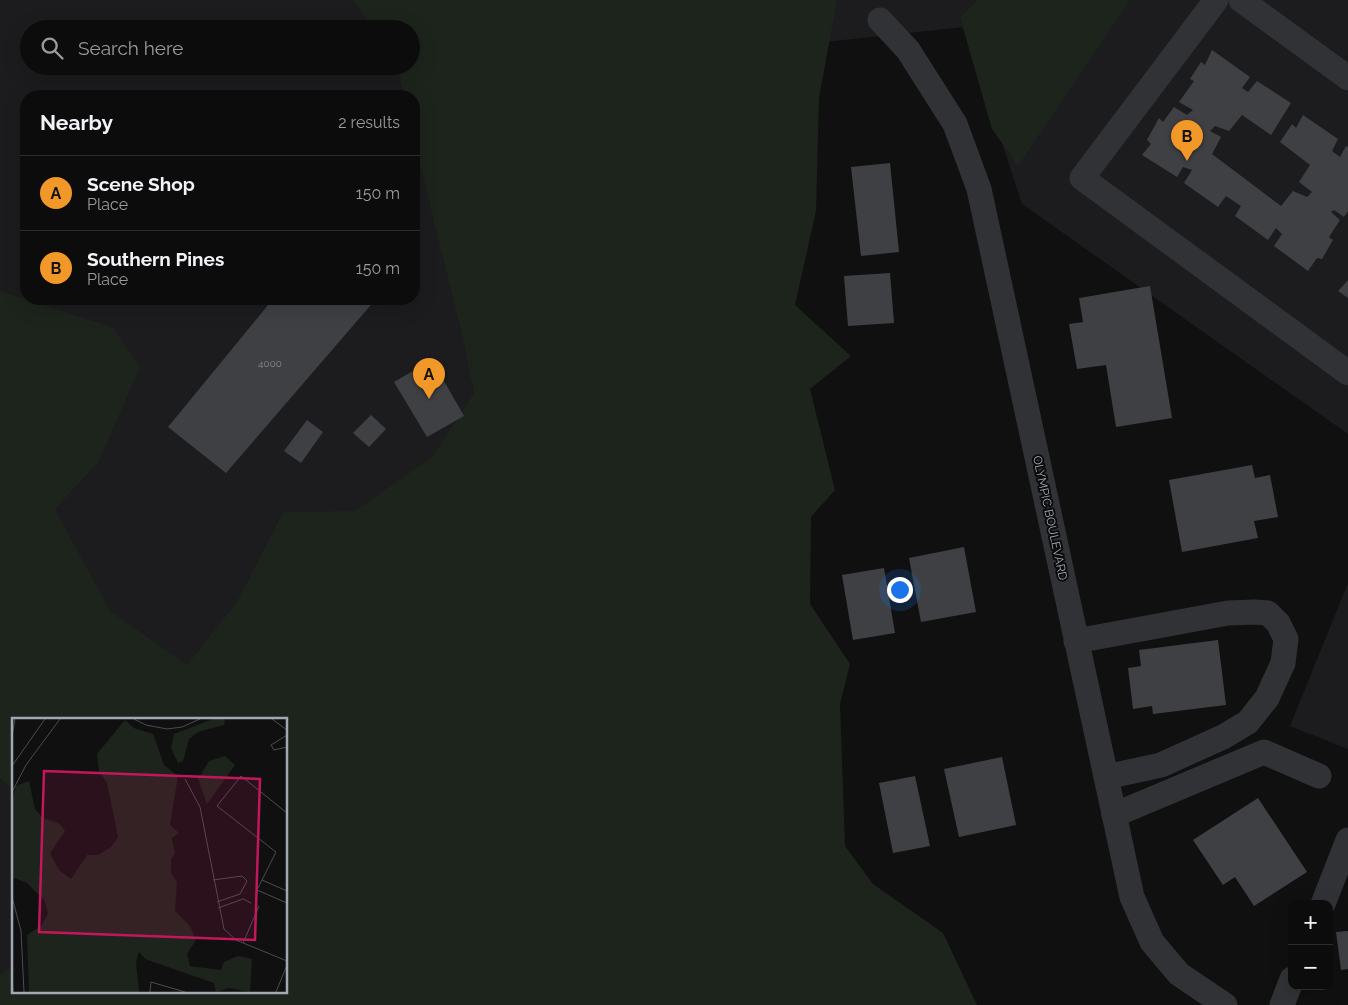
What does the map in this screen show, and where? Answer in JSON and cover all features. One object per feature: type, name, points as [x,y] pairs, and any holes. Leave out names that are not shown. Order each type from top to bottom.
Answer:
[{"type":"street","points":[[1216,0],[1082,178],[1348,373]]},
{"type":"street","points":[[1241,0],[1348,78]]},
{"type":"street","name":"OLYMPIC BOULEVARD","points":[[880,20],[908,50],[955,124],[979,189],[1132,897],[1152,942],[1178,974],[1225,1005]]},
{"type":"street","points":[[1076,641],[1228,613],[1254,612],[1268,613],[1278,623],[1286,639],[1283,663],[1267,698],[1248,722],[1223,738],[1160,765],[1106,777]]},
{"type":"street","points":[[1114,815],[1264,752],[1319,776]]},
{"type":"street","points":[[1325,900],[1348,840]]},
{"type":"street","points":[[1282,1005],[1288,989]]},
{"type":"shaded area","points":[[0,0],[1348,0],[1348,434],[1022,204],[964,27],[639,62],[639,1005],[0,1005]]},
{"type":"shaded area","points":[[353,0],[837,0],[819,98],[816,211],[795,305],[851,356],[810,389],[835,490],[811,517],[810,604],[850,664],[840,704],[845,846],[873,884],[943,933],[977,1005],[0,1005],[0,975],[12,967],[12,992],[288,992],[288,718],[12,718],[12,789],[0,778],[0,291],[20,297],[20,305],[44,305],[112,327],[140,367],[99,461],[55,509],[110,611],[187,665],[237,602],[283,512],[355,511],[432,457],[474,393],[461,330],[420,164],[420,90],[403,90],[399,75],[420,75],[420,20],[367,20]]},
{"type":"shaded area","points":[[978,0],[1130,0],[1018,166],[992,129],[960,17]]},
{"type":"shaded area","points":[[1348,583],[1348,749],[1290,726]]},
{"type":"building","points":[[1212,50],[1250,77],[1242,88],[1248,92],[1257,81],[1291,103],[1271,135],[1242,115],[1229,131],[1215,126],[1210,131],[1221,137],[1212,154],[1281,206],[1293,191],[1307,197],[1312,192],[1299,182],[1310,165],[1280,142],[1292,124],[1296,128],[1303,115],[1338,139],[1332,151],[1340,157],[1346,146],[1348,147],[1348,211],[1344,217],[1334,210],[1331,212],[1340,220],[1329,237],[1333,240],[1322,259],[1317,258],[1308,271],[1274,246],[1282,234],[1276,228],[1268,240],[1235,216],[1241,206],[1226,196],[1218,207],[1184,183],[1192,170],[1183,167],[1177,177],[1142,155],[1151,144],[1147,140],[1159,118],[1163,122],[1174,107],[1187,115],[1193,110],[1179,102],[1194,81],[1190,79],[1201,62],[1205,65]]},
{"type":"building","points":[[890,163],[899,252],[861,256],[851,167]]},
{"type":"building","points":[[890,273],[894,323],[848,326],[844,276]]},
{"type":"building","points":[[1348,280],[1348,298],[1338,291]]},
{"type":"building","points":[[1150,286],[1172,418],[1116,427],[1106,365],[1077,369],[1069,324],[1083,322],[1079,298]]},
{"type":"building","points":[[268,305],[371,305],[226,473],[168,427]]},
{"type":"building","points":[[432,360],[464,416],[427,437],[394,382]]},
{"type":"building","points":[[371,415],[386,429],[369,447],[353,433]]},
{"type":"building","points":[[307,420],[323,432],[301,463],[284,451]]},
{"type":"building","points":[[1252,465],[1255,478],[1270,475],[1278,517],[1254,521],[1258,538],[1182,552],[1169,480]]},
{"type":"building","points":[[964,547],[976,612],[921,622],[909,558]]},
{"type":"building","points":[[884,568],[895,633],[853,640],[842,575]]},
{"type":"building","points":[[1218,640],[1226,705],[1153,714],[1152,706],[1133,709],[1128,668],[1141,666],[1139,650]]},
{"type":"building","points":[[1002,757],[1016,825],[959,837],[944,769]]},
{"type":"building","points":[[915,776],[930,846],[893,853],[879,783]]},
{"type":"building","points":[[1258,798],[1307,872],[1254,906],[1235,877],[1223,885],[1193,840]]},
{"type":"building","points":[[1348,931],[1348,969],[1341,970],[1336,932]]},
{"type":"place","name":"Southern Pines","points":[[1187,161]]},
{"type":"place","name":"Scene Shop","points":[[429,399]]}]
